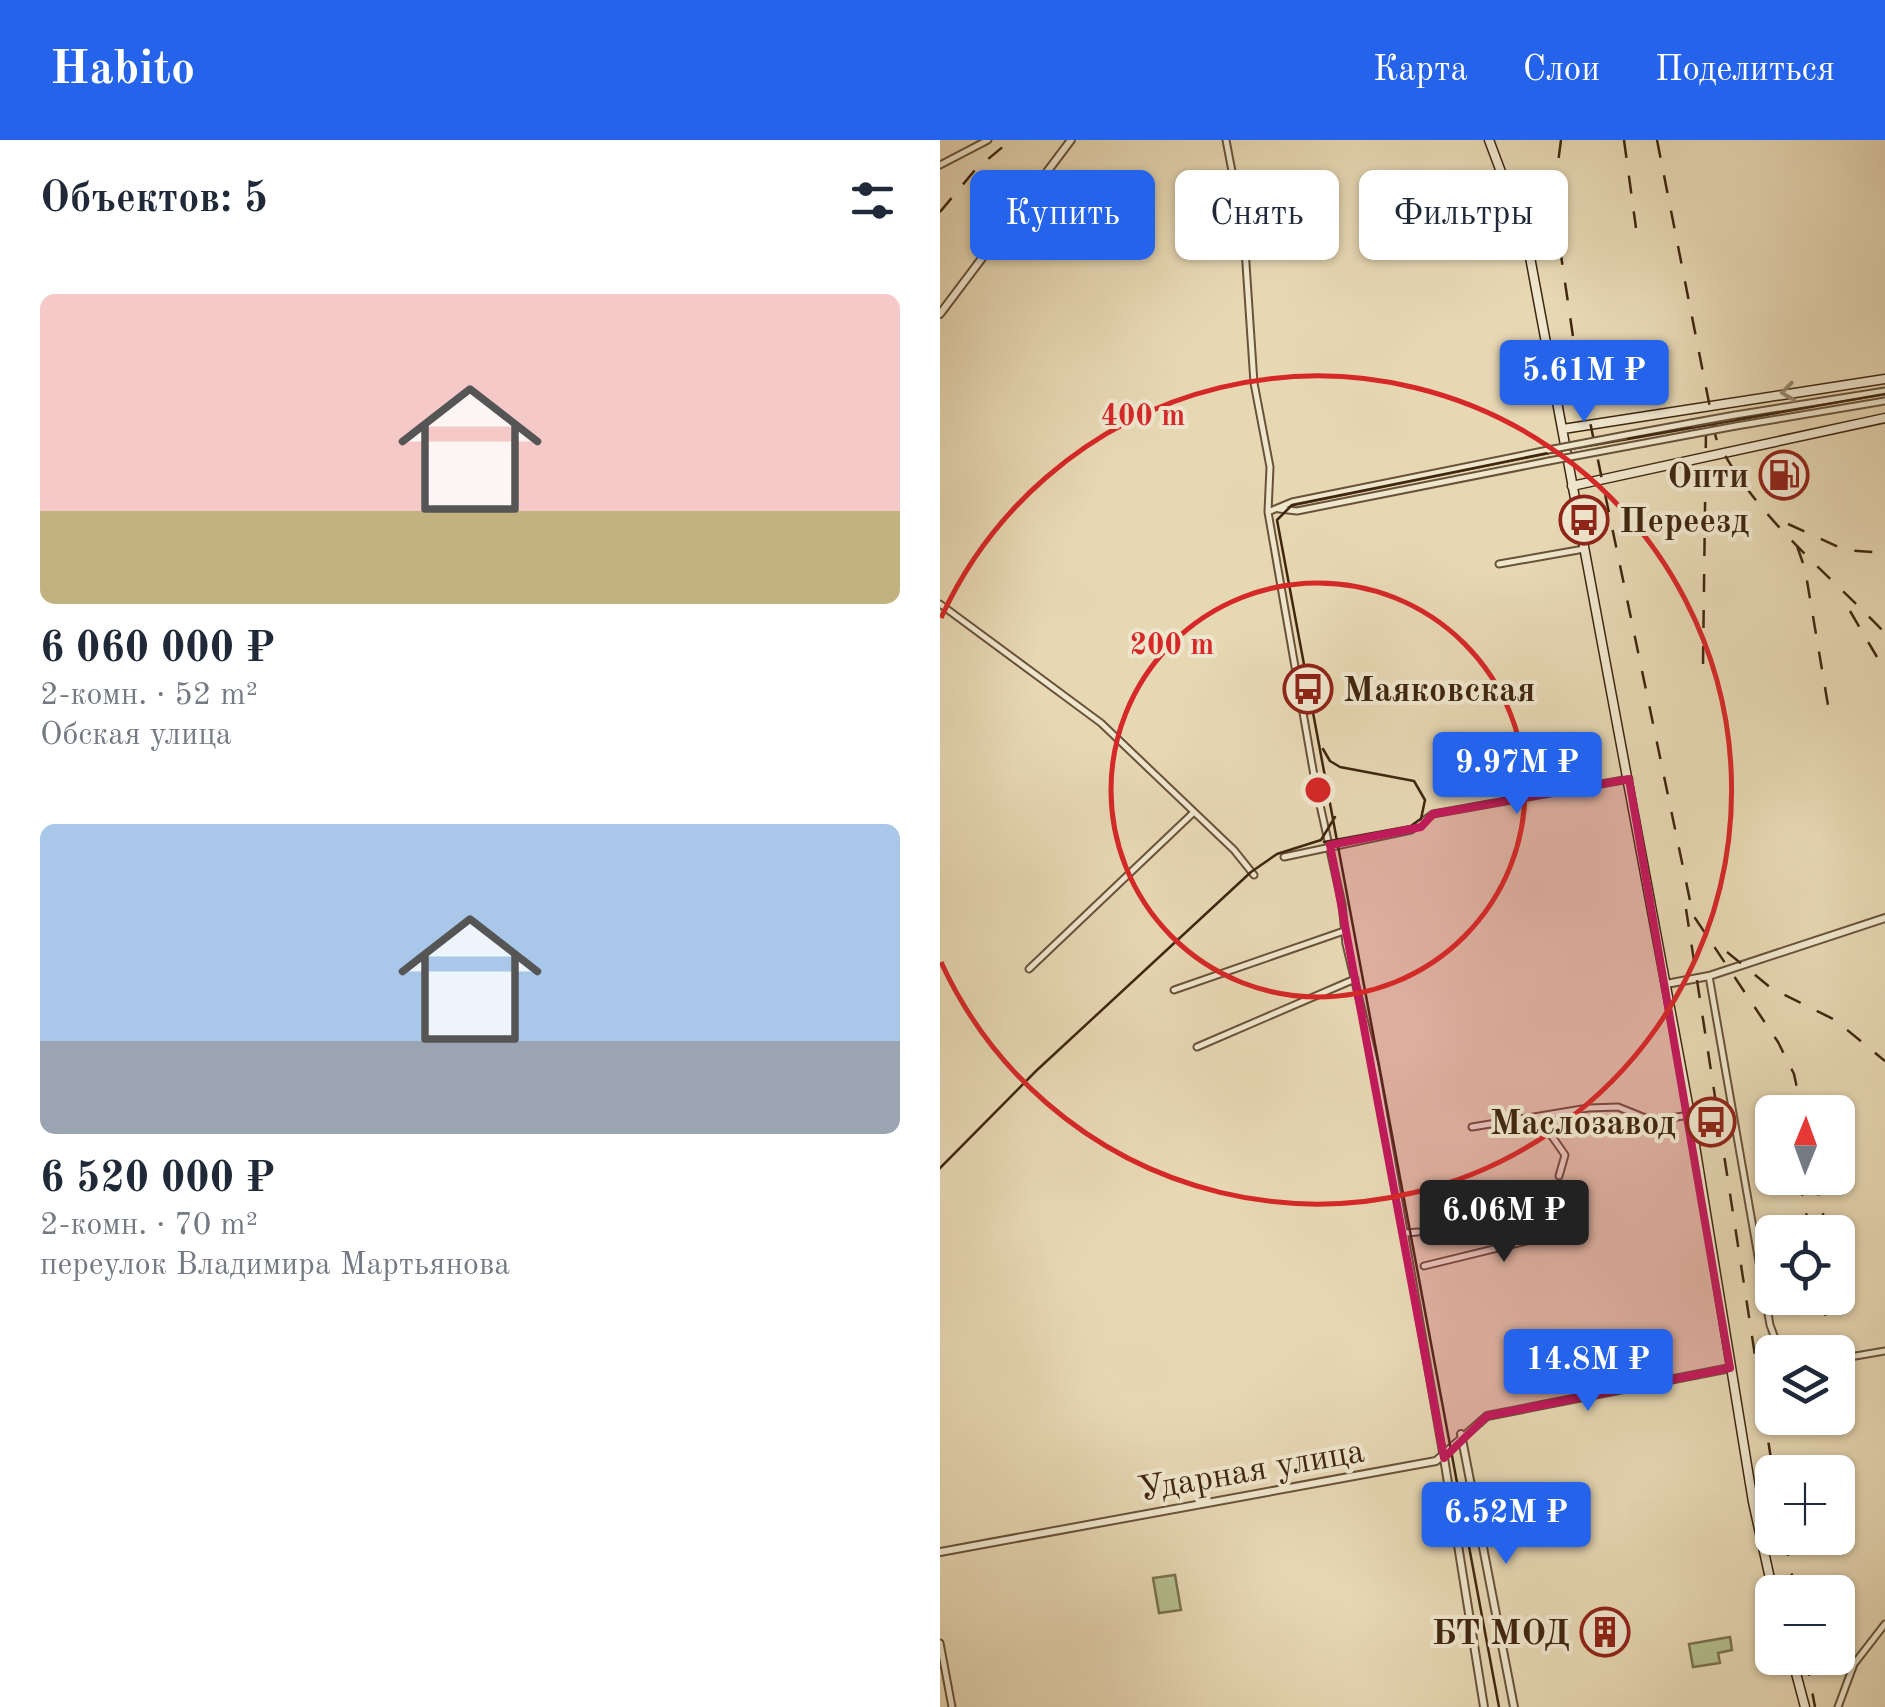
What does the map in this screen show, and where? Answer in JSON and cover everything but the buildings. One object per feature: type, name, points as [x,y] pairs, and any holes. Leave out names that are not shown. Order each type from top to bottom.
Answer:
[{"type":"main road","points":[[1488,140],[1527,241],[1629,779],[1690,1115],[1730,1368],[1770,1575]]},
{"type":"main road","points":[[1563,429],[1885,379]]},
{"type":"main road","points":[[1572,486],[1885,418]]},
{"type":"main road","points":[[1797,1675],[1805,1707]]},
{"type":"street","points":[[940,164],[988,140]]},
{"type":"street","points":[[940,314],[1070,140]]},
{"type":"street","points":[[1226,140],[1244,234],[1254,383],[1270,467],[1268,512],[1344,931],[1406,1233],[1484,1707]]},
{"type":"street","points":[[1279,510],[1292,502],[1548,450],[1885,391]]},
{"type":"street","points":[[1268,512],[1296,511],[1736,426],[1885,402]]},
{"type":"street","points":[[1499,564],[1584,550]]},
{"type":"street","points":[[940,604],[1101,723],[1234,850],[1254,874]]},
{"type":"street","points":[[1284,857],[1415,829],[1433,814],[1629,779]]},
{"type":"street","points":[[1029,970],[1193,813]]},
{"type":"street","points":[[1666,984],[1709,976],[1885,918]]},
{"type":"street","points":[[1174,990],[1344,931]]},
{"type":"street","points":[[1709,976],[1774,1335]]},
{"type":"street","points":[[1197,1047],[1356,979]]},
{"type":"street","points":[[1472,1127],[1612,1107],[1649,1120],[1690,1115]]},
{"type":"street","points":[[1546,1116],[1549,1132],[1564,1155],[1559,1176]]},
{"type":"street","points":[[1406,1233],[1418,1232]]},
{"type":"street","points":[[1424,1266],[1547,1236],[1578,1236]]},
{"type":"street","points":[[1855,1356],[1885,1351]]},
{"type":"street","points":[[1444,1458],[1461,1434],[1487,1416],[1730,1368]]},
{"type":"street","points":[[1461,1434],[1514,1707]]},
{"type":"street","name":"Ударная улица","points":[[940,1552],[1444,1458]]},
{"type":"street","points":[[1838,1707],[1854,1664],[1885,1624]]},
{"type":"street","points":[[940,1643],[952,1707]]},
{"type":"highlighted area","points":[[1629,779],[1730,1368],[1487,1416],[1444,1458],[1330,845],[1421,827],[1433,814]]},
{"type":"green space","points":[[1175,1575],[1181,1610],[1159,1613],[1153,1578]]},
{"type":"green space","points":[[1730,1637],[1732,1650],[1718,1653],[1720,1663],[1693,1667],[1689,1644]]},
{"type":"tram line","points":[[1499,1707],[1277,520],[1292,505],[1548,453],[1885,394]]},
{"type":"tram line","points":[[1323,749],[1330,761],[1340,767],[1414,781],[1425,800],[1421,819],[1411,826],[1324,842]]},
{"type":"tram line","points":[[940,1168],[1036,1071],[1251,872],[1277,854],[1321,840],[1335,817]]},
{"type":"railway","points":[[940,212],[975,170],[1011,140]]},
{"type":"railway","points":[[1561,140],[1553,201],[1575,350],[1693,915],[1778,1042],[1794,1074],[1798,1095]]},
{"type":"railway","points":[[1624,140],[1636,228]]},
{"type":"railway","points":[[1657,140],[1716,438],[1731,466],[1770,517],[1885,633]]},
{"type":"railway","points":[[1703,664],[1706,431]]},
{"type":"railway","points":[[1788,524],[1845,550],[1885,553]]},
{"type":"railway","points":[[1797,546],[1805,569],[1830,717]]},
{"type":"railway","points":[[1850,611],[1877,657]]},
{"type":"railway","points":[[1686,909],[1770,1455]]},
{"type":"railway","points":[[1727,952],[1771,988],[1835,1020],[1885,1061]]},
{"type":"railway","points":[[1802,1195],[1807,1215]]},
{"type":"railway","points":[[1819,1195],[1823,1215]]},
{"type":"railway","points":[[1825,1315],[1827,1323]]},
{"type":"railway","points":[[1788,1555],[1792,1575]]},
{"type":"railway","points":[[1809,1675],[1815,1707]]},
{"type":"place","name":"Опти","points":[[1784,475]]},
{"type":"place","name":"Переезд","points":[[1584,520]]},
{"type":"place","name":"Маяковская","points":[[1308,689]]},
{"type":"place","name":"Маслозавод","points":[[1711,1122]]},
{"type":"place","name":"БТ МОД","points":[[1605,1632]]}]
